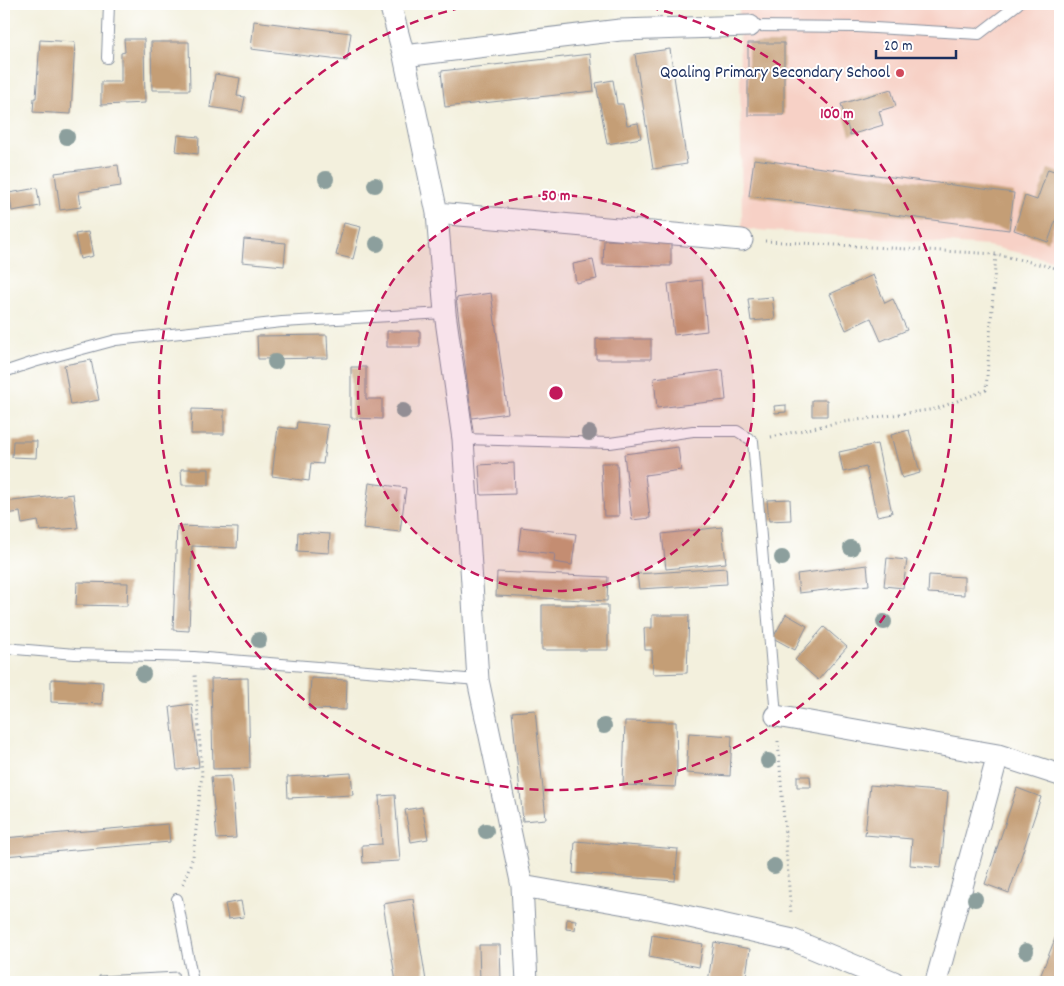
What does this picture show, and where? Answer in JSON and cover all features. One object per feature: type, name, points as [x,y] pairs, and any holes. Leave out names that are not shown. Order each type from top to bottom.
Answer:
[{"type":"street","points":[[390,4],[404,56],[437,213],[445,313],[463,439],[478,680],[522,886],[527,982]]},
{"type":"street","points":[[404,56],[620,30],[750,26]]},
{"type":"street","points":[[437,213],[742,240]]},
{"type":"street","points":[[776,716],[998,755],[1060,775]]},
{"type":"street","points":[[936,982],[998,755]]},
{"type":"street","points":[[522,886],[654,909],[793,940],[894,982]]},
{"type":"lane","points":[[107,58],[109,4]]},
{"type":"lane","points":[[750,26],[857,27],[979,34],[1018,4]]},
{"type":"lane","points":[[4,372],[116,340],[282,322],[445,313]]},
{"type":"lane","points":[[463,439],[610,443],[693,431],[737,431],[753,441],[776,716]]},
{"type":"lane","points":[[4,648],[75,654],[194,657],[478,680]]},
{"type":"lane","points":[[177,899],[193,982]]},
{"type":"path","points":[[742,240],[996,254],[1060,270]]},
{"type":"path","points":[[753,441],[836,424],[936,409],[986,390],[996,254]]},
{"type":"path","points":[[177,899],[192,857],[202,774],[195,699],[194,657]]},
{"type":"path","points":[[776,716],[793,940]]},
{"type":"shaded area","name":"Qoaling Primary Secondary School","points":[[739,4],[1060,4],[1060,262],[988,246],[742,229]]},
{"type":"building","points":[[254,21],[351,33],[347,61],[251,49]]},
{"type":"building","points":[[124,39],[144,39],[145,103],[101,105],[101,82],[121,82],[121,53],[125,52]]},
{"type":"building","points":[[40,40],[75,42],[71,114],[33,112],[34,98],[36,98]]},
{"type":"building","points":[[151,42],[189,42],[190,90],[152,90]]},
{"type":"building","points":[[748,43],[784,43],[784,115],[748,115]]},
{"type":"building","points":[[670,49],[687,164],[653,169],[635,54]]},
{"type":"building","points":[[590,54],[594,91],[445,107],[441,71]]},
{"type":"building","points":[[215,74],[240,78],[237,96],[245,97],[242,112],[210,107]]},
{"type":"building","points":[[613,80],[617,104],[623,104],[627,125],[638,123],[641,138],[607,144],[596,83]]},
{"type":"building","points":[[891,89],[896,106],[879,111],[883,125],[850,135],[841,104]]},
{"type":"building","points":[[178,135],[199,137],[198,154],[176,151]]},
{"type":"building","points":[[754,159],[1014,193],[1009,230],[749,196]]},
{"type":"building","points":[[118,165],[121,186],[79,192],[81,207],[60,210],[55,173]]},
{"type":"building","points":[[1048,169],[1060,173],[1060,215],[1058,214],[1048,242],[1014,230],[1025,196],[1037,200]]},
{"type":"building","points":[[37,188],[40,206],[12,211],[9,193]]},
{"type":"building","points":[[344,223],[361,227],[353,259],[336,255]]},
{"type":"building","points":[[88,232],[93,256],[80,259],[75,234]]},
{"type":"building","points":[[244,239],[286,243],[284,266],[242,262]]},
{"type":"building","points":[[604,240],[671,241],[671,266],[603,265]]},
{"type":"building","points":[[593,260],[597,279],[576,283],[573,264]]},
{"type":"building","points":[[873,275],[885,303],[893,299],[907,330],[881,341],[871,318],[846,330],[830,294]]},
{"type":"building","points":[[702,280],[707,331],[674,335],[668,284]]},
{"type":"building","points":[[491,293],[508,413],[472,418],[456,298]]},
{"type":"building","points":[[772,297],[775,319],[751,321],[748,299]]},
{"type":"building","points":[[387,331],[420,331],[420,347],[387,347]]},
{"type":"building","points":[[327,335],[328,358],[258,359],[257,336]]},
{"type":"building","points":[[596,339],[651,339],[651,359],[596,359]]},
{"type":"building","points":[[91,360],[99,400],[71,405],[64,365]]},
{"type":"building","points":[[351,367],[366,367],[366,399],[382,399],[382,419],[351,418]]},
{"type":"building","points":[[723,370],[726,400],[657,408],[654,378]]},
{"type":"building","points":[[812,400],[827,400],[827,416],[812,416]]},
{"type":"building","points":[[786,405],[786,412],[775,413],[774,406]]},
{"type":"building","points":[[192,409],[224,410],[224,434],[191,434]]},
{"type":"building","points":[[297,422],[328,425],[323,464],[311,463],[309,481],[272,476],[278,427],[296,429]]},
{"type":"building","points":[[909,430],[920,473],[902,478],[891,435]]},
{"type":"building","points":[[13,441],[37,441],[36,458],[12,457]]},
{"type":"building","points":[[877,444],[892,513],[877,516],[866,467],[843,472],[839,452]]},
{"type":"building","points":[[678,447],[681,470],[645,475],[650,518],[632,520],[624,454]]},
{"type":"building","points":[[514,463],[515,494],[481,495],[479,465]]},
{"type":"building","points":[[601,463],[617,463],[619,516],[604,516]]},
{"type":"building","points":[[181,469],[209,469],[209,485],[182,485]]},
{"type":"building","points":[[369,483],[406,488],[400,532],[363,528]]},
{"type":"building","points":[[73,494],[78,528],[40,531],[38,521],[22,524],[20,512],[6,514],[4,502]]},
{"type":"building","points":[[790,499],[791,520],[769,521],[767,500]]},
{"type":"building","points":[[177,526],[238,528],[237,548],[192,546],[189,631],[173,630]]},
{"type":"building","points":[[521,527],[576,534],[572,565],[554,562],[555,554],[518,550]]},
{"type":"building","points":[[722,527],[726,563],[666,569],[662,534]]},
{"type":"building","points":[[298,532],[330,534],[329,553],[297,551]]},
{"type":"building","points":[[887,558],[907,560],[903,588],[884,586]]},
{"type":"building","points":[[867,565],[869,585],[799,593],[797,574]]},
{"type":"building","points":[[726,568],[727,584],[639,589],[637,574]]},
{"type":"building","points":[[497,572],[608,577],[607,601],[496,596]]},
{"type":"building","points":[[929,575],[964,577],[964,595],[928,593]]},
{"type":"building","points":[[77,582],[128,583],[127,606],[76,605]]},
{"type":"building","points":[[542,605],[608,605],[608,650],[542,650]]},
{"type":"building","points":[[786,614],[807,626],[795,650],[773,638]]},
{"type":"building","points":[[652,615],[689,615],[687,673],[653,674],[652,650],[645,650],[644,628],[652,628]]},
{"type":"building","points":[[824,627],[847,647],[818,680],[795,660]]},
{"type":"building","points":[[248,678],[250,768],[213,769],[211,679]]},
{"type":"building","points":[[311,678],[347,680],[346,710],[309,709]]},
{"type":"building","points":[[51,679],[103,682],[102,704],[51,702]]},
{"type":"building","points":[[192,704],[199,767],[177,770],[170,707]]},
{"type":"building","points":[[535,710],[546,819],[523,821],[512,712]]},
{"type":"building","points":[[625,721],[676,722],[677,767],[675,787],[623,785]]},
{"type":"building","points":[[689,733],[732,736],[730,776],[686,773]]},
{"type":"building","points":[[351,773],[353,795],[288,798],[287,777]]},
{"type":"building","points":[[231,776],[236,838],[217,839],[211,777]]},
{"type":"building","points":[[797,776],[810,776],[811,787],[797,787]]},
{"type":"building","points":[[870,785],[948,792],[941,868],[910,865],[912,839],[865,835]]},
{"type":"building","points":[[1017,788],[1041,797],[1009,893],[985,884]]},
{"type":"building","points":[[395,795],[400,861],[363,863],[362,845],[382,844],[379,796]]},
{"type":"building","points":[[422,807],[428,839],[411,842],[405,810]]},
{"type":"building","points":[[168,824],[170,842],[4,856],[4,838]]},
{"type":"building","points":[[575,841],[678,849],[675,881],[573,873]]},
{"type":"building","points":[[413,899],[426,981],[396,982],[383,904]]},
{"type":"building","points":[[241,901],[244,917],[228,919],[225,904]]},
{"type":"building","points":[[567,919],[576,920],[575,930],[566,929]]},
{"type":"building","points":[[1060,926],[1060,982],[1038,982]]},
{"type":"building","points":[[652,935],[703,944],[699,967],[649,957]]},
{"type":"building","points":[[714,942],[750,949],[745,982],[729,980],[728,982],[708,982]]},
{"type":"building","points":[[479,945],[500,945],[501,982],[480,982]]},
{"type":"building","points":[[178,972],[179,982],[99,982],[99,976]]},
{"type":"place","name":"Qoaling Primary Secondary School","points":[[900,73]]}]
